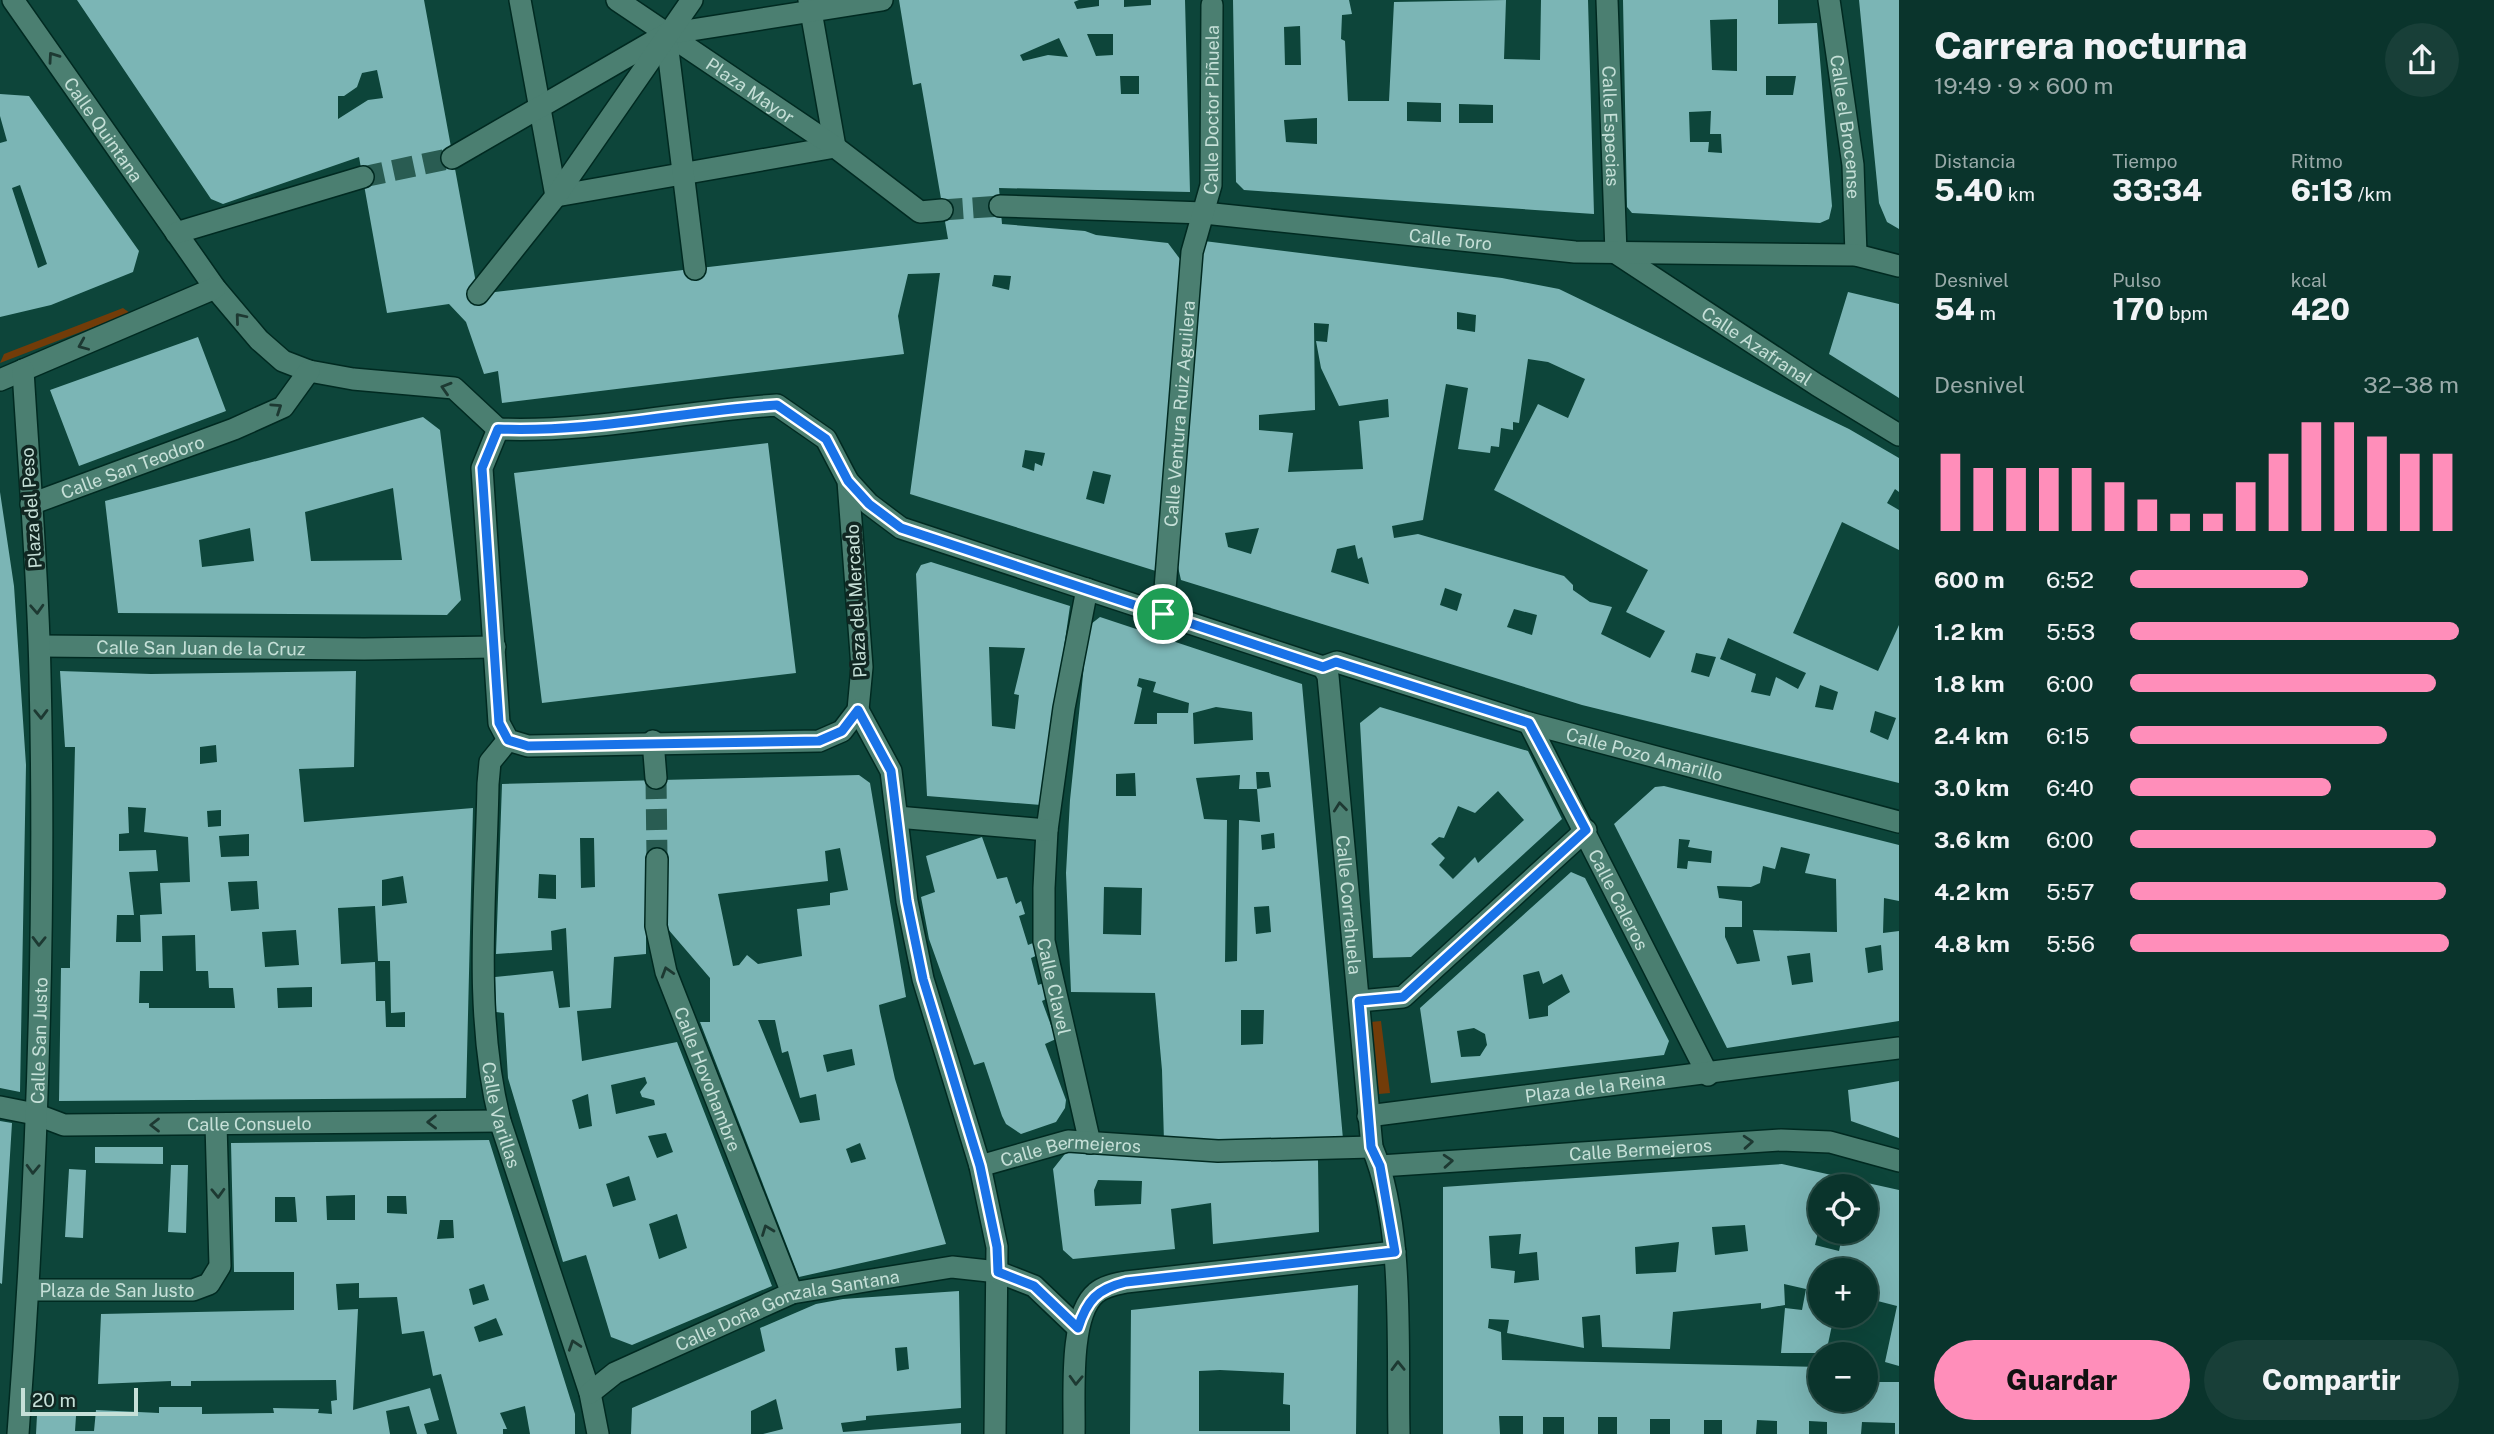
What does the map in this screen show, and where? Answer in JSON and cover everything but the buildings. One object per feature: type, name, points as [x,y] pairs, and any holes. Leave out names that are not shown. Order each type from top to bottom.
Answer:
[{"type":"street","name":"Calle Quintana","points":[[13,0],[215,288],[259,340],[283,360],[309,371],[353,379],[454,388],[498,429]]},
{"type":"street","points":[[520,0],[556,196]]},
{"type":"street","name":"Plaza Mayor","points":[[617,0],[835,147],[920,212],[942,210]]},
{"type":"street","points":[[478,294],[556,196],[692,0]]},
{"type":"street","points":[[452,158],[666,34],[810,5],[882,0]]},
{"type":"street","name":"Calle Especias","points":[[1608,0],[1616,254]]},
{"type":"street","name":"Calle el Brocense","points":[[1829,0],[1853,165],[1856,255]]},
{"type":"street","points":[[556,196],[835,147],[810,5]]},
{"type":"street","name":"Calle Doctor Piñuela","points":[[1203,213],[1212,185],[1212,5]]},
{"type":"street","points":[[666,34],[695,269]]},
{"type":"street","points":[[176,233],[363,177]]},
{"type":"street","name":"Calle Toro","points":[[1000,206],[1203,213],[1575,252],[1856,255],[1899,265]]},
{"type":"street","name":"Calle Ventura Ruiz Aguilera","points":[[1163,614],[1192,252],[1203,213]]},
{"type":"street","name":"Calle Azafranal","points":[[1616,254],[1817,386],[1899,435]]},
{"type":"street","points":[[0,380],[215,288]]},
{"type":"street","name":"Plaza del Peso","points":[[23,370],[40,646]]},
{"type":"street","name":"Calle San Teodoro","points":[[31,505],[234,429],[283,407],[309,371]]},
{"type":"street","name":"Plaza del Mercado","points":[[498,429],[544,431],[710,410],[777,405],[826,439],[848,481],[862,667],[858,710]]},
{"type":"street","points":[[498,429],[482,468],[499,723],[508,740],[528,746],[653,741],[819,741],[842,731],[858,710],[891,771],[907,901],[923,979],[980,1166],[997,1247],[995,1434]]},
{"type":"street","name":"Calle Pozo Amarillo","points":[[848,481],[869,504],[901,528],[1323,667],[1336,662],[1529,723],[1899,822]]},
{"type":"street","name":"Calle Clavel","points":[[1087,589],[1064,708],[1047,830],[1045,941],[1090,1143]]},
{"type":"street","name":"Calle San Juan de la Cruz","points":[[40,646],[364,649],[495,647]]},
{"type":"street","name":"Calle San Justo","points":[[18,1434],[29,1290],[35,1114],[42,800],[40,646]]},
{"type":"street","name":"Calle Correhuela","points":[[1323,667],[1328,677],[1368,1116],[1395,1252],[1399,1434]]},
{"type":"street","name":"Calle Caleros","points":[[1529,723],[1586,830],[1708,1074]]},
{"type":"street","name":"Calle Varillas","points":[[508,740],[490,762],[488,785],[484,1015],[489,1080],[590,1394],[598,1434]]},
{"type":"street","points":[[653,741],[656,778]]},
{"type":"street","points":[[897,817],[1047,830]]},
{"type":"street","points":[[1359,1001],[1403,997],[1586,830]]},
{"type":"street","name":"Calle Hovohambre","points":[[657,859],[656,926],[666,972],[792,1293]]},
{"type":"street","name":"Plaza de la Reina","points":[[1368,1116],[1899,1048]]},
{"type":"street","name":"Calle Consuelo","points":[[0,1107],[35,1114],[64,1125],[500,1121]]},
{"type":"street","name":"Plaza de San Justo","points":[[29,1290],[193,1290],[209,1284],[220,1266],[216,1124]]},
{"type":"street","name":"Calle Bermejeros","points":[[980,1166],[1068,1141],[1205,1150],[1376,1156],[1781,1140],[1830,1142],[1899,1161]]},
{"type":"street","points":[[1074,1434],[1078,1328],[1084,1307],[1095,1293],[1126,1282],[1395,1252]]},
{"type":"street","name":"Calle Doña Gonzala Santana","points":[[590,1394],[615,1373],[792,1293],[952,1267],[998,1272],[1034,1286],[1078,1328]]},
{"type":"shaded area","points":[[123,308],[130,313],[0,363],[4,354]]},
{"type":"shaded area","points":[[1381,1021],[1390,1093],[1379,1094],[1370,1022]]},
{"type":"tunnel","points":[[363,177],[452,158]]},
{"type":"tunnel","points":[[942,210],[1000,206]]},
{"type":"tunnel","points":[[656,778],[657,859]]},
{"type":"route","points":[[777,405],[826,439],[848,481],[869,504],[901,528],[1163,614],[1315,662],[1323,667],[1336,662],[1529,723],[1586,830],[1403,997],[1359,1001],[1371,1147],[1380,1166],[1395,1252],[1126,1282],[1095,1293],[1084,1307],[1078,1328],[1034,1286],[998,1272],[997,1247],[980,1166],[923,979],[907,901],[891,771],[858,710],[842,731],[819,741],[653,741],[528,746],[508,740],[499,723],[495,630],[482,468],[498,429],[544,431],[710,410],[777,405]]}]
